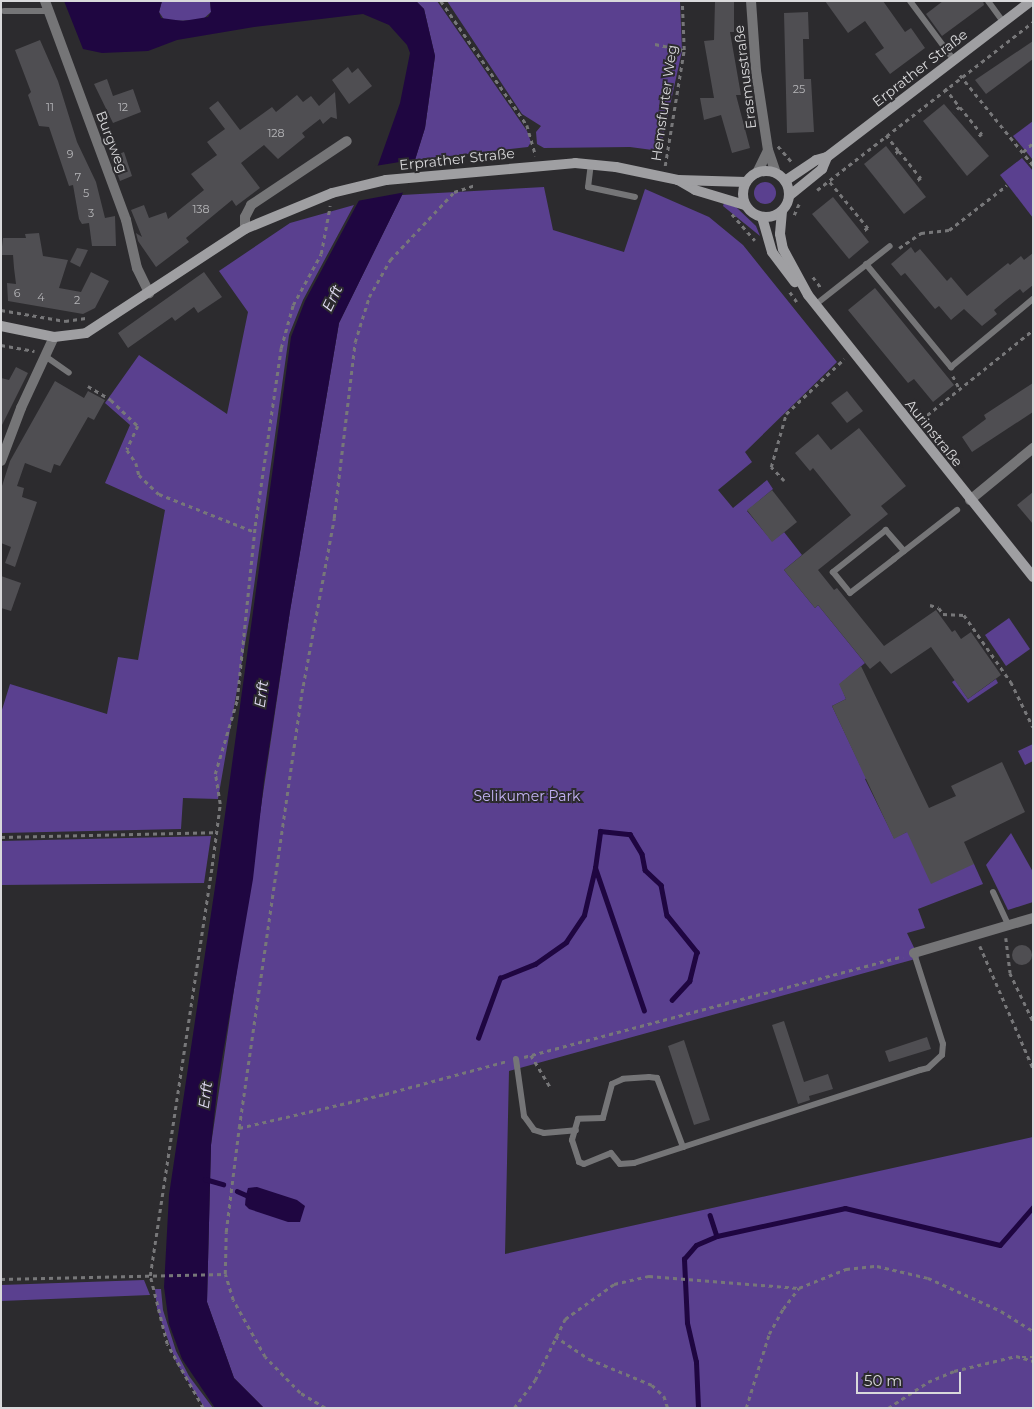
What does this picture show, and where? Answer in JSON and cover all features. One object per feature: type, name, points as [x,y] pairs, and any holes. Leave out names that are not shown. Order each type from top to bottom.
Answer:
[{"type":"main road","name":"Erprather Straße","points":[[785,182],[816,160],[827,157],[953,58],[1030,1]]},
{"type":"main road","name":"Erprather Straße","points":[[782,211],[788,196],[822,169],[827,157]]},
{"type":"main road","name":"Erprather Straße","points":[[1,326],[54,337],[76,336],[96,329],[245,229],[332,193],[350,188],[423,175],[538,165],[590,163],[678,180],[746,182]]},
{"type":"main road","points":[[745,205],[743,189],[746,182],[757,172],[776,173],[785,182],[788,196]]},
{"type":"main road","name":"Erprather Straße","points":[[678,180],[695,190],[745,205],[762,217]]},
{"type":"main road","points":[[762,217],[782,211]]},
{"type":"main road","name":"Aurinstraße","points":[[782,211],[780,234],[783,249],[808,295]]},
{"type":"main road","name":"Aurinstraße","points":[[762,217],[772,252],[1033,577]]},
{"type":"street","name":"Erasmusstraße","points":[[751,1],[756,71],[768,150],[776,173]]},
{"type":"street","name":"Burgweg","points":[[46,6],[126,220],[136,268],[149,293]]},
{"type":"street","points":[[245,229],[245,217],[250,205],[347,141]]},
{"type":"street","points":[[757,172],[768,150]]},
{"type":"street","points":[[1,461],[54,337]]},
{"type":"street","points":[[970,500],[1033,448]]},
{"type":"street","points":[[914,953],[1033,918]]},
{"type":"lane","points":[[910,1],[953,58]]},
{"type":"lane","points":[[988,1],[1003,22]]},
{"type":"lane","points":[[4,11],[46,6]]},
{"type":"lane","points":[[590,163],[588,187],[635,197]]},
{"type":"lane","points":[[815,305],[890,246]]},
{"type":"lane","points":[[866,264],[951,367],[1033,299]]},
{"type":"lane","points":[[46,355],[69,372]]},
{"type":"lane","points":[[904,551],[886,530],[833,572],[850,593],[957,510]]},
{"type":"lane","points":[[993,892],[1009,926]]},
{"type":"lane","points":[[683,1147],[657,1078],[649,1077],[623,1079],[612,1084],[603,1118],[578,1119],[572,1140],[579,1162],[584,1164],[611,1152],[620,1164],[683,1147],[920,1070],[937,1062],[942,1054],[943,1044],[914,953]]},
{"type":"lane","points":[[516,1058],[524,1116],[534,1130],[544,1133],[576,1130]]},
{"type":"path","points":[[441,1],[526,124],[538,165]]},
{"type":"path","name":"Hemsfurter Weg","points":[[663,177],[684,50],[682,1]]},
{"type":"path","points":[[810,194],[830,182],[960,75],[1033,22]]},
{"type":"path","points":[[655,44],[684,50]]},
{"type":"path","points":[[960,75],[1033,165]]},
{"type":"path","points":[[945,88],[982,134],[976,139]]},
{"type":"path","points":[[954,112],[960,107]]},
{"type":"path","points":[[886,135],[922,178],[917,181]]},
{"type":"path","points":[[1022,152],[1033,143]]},
{"type":"path","points":[[895,154],[900,151]]},
{"type":"path","points":[[325,1408],[300,1393],[265,1357],[233,1300],[225,1274],[226,1232],[239,1128],[303,686],[334,518],[357,335],[369,297],[394,255],[454,192],[479,183],[484,169]]},
{"type":"path","points":[[830,182],[868,228],[864,231]]},
{"type":"path","points":[[890,246],[898,248],[921,234],[949,230],[1007,185]]},
{"type":"path","points":[[203,1408],[167,1344],[150,1276],[212,866],[214,832],[220,804],[215,774],[237,700],[255,532],[285,326],[321,254],[332,193]]},
{"type":"path","points":[[793,223],[805,197]]},
{"type":"path","points":[[843,204],[847,201]]},
{"type":"path","points":[[724,209],[756,242]]},
{"type":"path","points":[[1,310],[64,321],[92,315]]},
{"type":"path","points":[[912,427],[1033,330]]},
{"type":"path","points":[[1,345],[46,355]]},
{"type":"path","points":[[784,481],[771,467],[786,414],[851,352]]},
{"type":"path","points":[[951,367],[954,381],[960,390]]},
{"type":"path","points":[[88,386],[111,400],[138,426],[127,450],[136,463],[140,475],[160,494],[255,532]]},
{"type":"path","points":[[930,604],[939,608],[944,614],[964,615],[1011,682],[1033,727]]},
{"type":"path","points":[[1,837],[214,832]]},
{"type":"path","points":[[1009,926],[1005,944],[1010,973],[1033,1021]]},
{"type":"path","points":[[975,936],[1033,1068]]},
{"type":"path","points":[[239,1128],[385,1094],[914,953]]},
{"type":"path","points":[[531,1055],[551,1088]]},
{"type":"path","points":[[514,1408],[535,1380],[565,1319],[614,1284],[649,1276],[674,1280],[694,1277],[799,1288],[859,1266],[893,1268],[946,1285],[1001,1311],[1033,1331]]},
{"type":"path","points":[[1,1280],[225,1274]]},
{"type":"path","points":[[746,1408],[769,1334],[799,1288]]},
{"type":"path","points":[[555,1336],[589,1359],[652,1384],[664,1396],[668,1408]]},
{"type":"path","points":[[888,1408],[928,1382],[954,1371],[1016,1356],[1033,1357]]},
{"type":"path","points":[[1016,1356],[1033,1361]]},
{"type":"green space","points":[[162,1],[210,1],[211,12],[202,20],[165,21],[159,12]]},
{"type":"green space","points":[[416,1],[437,1],[527,131],[531,142],[528,147],[415,160],[425,128],[435,56],[424,9]]},
{"type":"green space","points":[[447,1],[680,1],[682,51],[660,151],[630,147],[544,148],[537,144],[536,132],[541,126],[522,114]]},
{"type":"green space","points":[[1033,121],[1033,160],[1013,136]]},
{"type":"green space","points":[[1022,158],[1033,171],[1033,218],[1000,175]]},
{"type":"green space","points":[[765,182],[773,185],[776,193],[773,201],[765,204],[757,201],[754,193],[757,185]]},
{"type":"green space","name":"Selikumer Park","points":[[544,187],[553,230],[624,252],[645,189],[709,217],[743,245],[837,362],[745,452],[752,462],[718,490],[733,508],[767,480],[773,489],[747,511],[772,541],[784,532],[802,555],[784,570],[815,608],[818,605],[865,663],[840,684],[846,699],[832,706],[860,765],[871,776],[865,779],[894,838],[909,831],[974,864],[983,884],[918,909],[925,928],[907,933],[919,958],[509,1071],[505,1254],[1033,1137],[1033,1408],[264,1408],[234,1378],[207,1302],[211,1145],[290,611],[339,323],[402,195]]},
{"type":"green space","points":[[724,203],[736,207],[756,226],[760,236],[723,206]]},
{"type":"green space","points":[[354,205],[303,300],[289,335],[250,615],[218,799],[183,798],[181,829],[1,833],[1,713],[10,684],[107,714],[118,657],[138,660],[165,510],[105,483],[130,425],[105,403],[139,355],[227,414],[248,312],[219,271],[290,223]]},
{"type":"green space","points":[[1009,618],[1030,649],[1006,666],[985,635]]},
{"type":"green space","points":[[996,679],[998,683],[968,703],[952,682],[955,680],[968,699]]},
{"type":"green space","points":[[1033,744],[1033,761],[1025,765],[1018,751]]},
{"type":"green space","points":[[1011,833],[1033,872],[1033,902],[1008,910],[986,865]]},
{"type":"green space","points":[[211,836],[204,883],[1,885],[1,841]]},
{"type":"green space","points":[[144,1280],[150,1295],[1,1301],[1,1285]]},
{"type":"green space","points":[[155,1289],[161,1289],[163,1310],[176,1351],[189,1376],[213,1408],[204,1407],[176,1362],[157,1309]]},
{"type":"water","name":"Erft","points":[[64,1],[162,1],[159,12],[161,18],[183,21],[208,17],[211,12],[210,1],[416,1],[424,9],[435,56],[425,128],[415,160],[402,195],[339,323],[290,611],[264,781],[253,879],[218,1082],[211,1145],[207,1302],[234,1378],[264,1408],[215,1408],[182,1359],[169,1324],[164,1287],[169,1195],[215,887],[291,337],[305,301],[378,165],[400,103],[410,53],[407,45],[389,25],[363,14],[254,27],[177,40],[148,51],[102,53],[83,49]]},
{"type":"water","points":[[257,1187],[297,1200],[305,1206],[300,1222],[288,1222],[249,1209],[245,1205],[248,1188]]},
{"type":"pier","points":[[418,159],[406,192],[357,201],[375,166]]},
{"type":"building","points":[[715,1],[734,1],[734,32],[730,32],[741,95],[736,95],[750,148],[732,153],[721,115],[704,120],[700,98],[714,98],[704,41],[714,40]]},
{"type":"building","points":[[825,1],[883,1],[905,32],[911,28],[925,48],[890,74],[875,54],[884,48],[865,21],[848,33]]},
{"type":"building","points":[[943,1],[983,1],[984,5],[942,36],[926,14]]},
{"type":"building","points":[[808,12],[809,39],[803,39],[804,79],[811,79],[814,132],[787,133],[784,13]]},
{"type":"building","points":[[40,40],[58,81],[77,142],[96,182],[105,218],[115,216],[116,246],[92,246],[89,223],[82,224],[79,219],[73,185],[69,186],[49,127],[39,126],[28,95],[31,92],[15,50]]},
{"type":"building","points":[[1033,41],[1033,59],[986,94],[975,80]]},
{"type":"building","points":[[348,67],[352,73],[358,68],[372,86],[349,104],[332,80]]},
{"type":"building","points":[[107,79],[113,96],[133,89],[141,112],[113,123],[94,84]]},
{"type":"building","points":[[335,92],[337,119],[331,117],[323,124],[320,119],[302,133],[305,137],[278,159],[264,145],[241,163],[260,188],[236,206],[232,200],[186,238],[189,242],[156,267],[138,241],[136,233],[142,237],[131,210],[144,205],[149,218],[166,212],[168,219],[204,190],[191,174],[217,155],[207,142],[225,129],[209,108],[218,101],[240,130],[272,107],[276,112],[297,95],[303,102],[311,96],[319,106]]},
{"type":"building","points":[[944,104],[989,156],[967,176],[923,121]]},
{"type":"building","points":[[886,146],[926,197],[904,214],[864,164]]},
{"type":"building","points":[[124,152],[132,176],[120,181],[111,157]]},
{"type":"building","points":[[833,197],[869,242],[849,259],[812,214]]},
{"type":"building","points":[[39,233],[43,256],[68,260],[59,288],[81,292],[91,272],[109,281],[95,308],[83,314],[8,301],[7,283],[16,284],[13,255],[1,255],[3,238],[26,238],[25,234]]},
{"type":"building","points":[[911,247],[915,253],[920,249],[947,281],[951,277],[967,296],[1008,263],[1010,265],[1021,256],[1024,260],[1033,253],[1033,285],[1023,293],[1020,289],[1006,300],[994,310],[997,314],[982,326],[964,309],[951,320],[939,306],[935,309],[905,273],[901,276],[891,264]]},
{"type":"building","points":[[77,248],[88,250],[80,267],[70,262]]},
{"type":"building","points":[[204,272],[222,297],[198,313],[194,307],[175,321],[172,317],[128,348],[118,333]]},
{"type":"building","points":[[875,288],[954,385],[933,402],[914,379],[908,383],[848,310]]},
{"type":"building","points":[[16,367],[28,373],[1,427],[1,378],[9,380]]},
{"type":"building","points":[[55,381],[84,398],[88,391],[105,400],[94,420],[88,417],[60,466],[54,464],[51,473],[25,463],[17,486],[24,488],[22,497],[37,502],[15,567],[5,563],[11,547],[1,543],[1,489],[10,461]]},
{"type":"building","points":[[1033,383],[1033,412],[972,452],[962,437],[986,419],[984,415]]},
{"type":"building","points":[[847,391],[863,411],[847,423],[831,403]]},
{"type":"building","points":[[859,428],[906,486],[881,506],[888,514],[818,570],[834,590],[837,588],[884,646],[936,610],[952,632],[955,630],[961,639],[971,632],[1001,675],[968,699],[931,647],[891,674],[880,661],[870,669],[818,605],[815,608],[784,570],[851,515],[813,468],[810,471],[795,453],[818,434],[831,450]]},
{"type":"building","points":[[772,490],[797,522],[772,542],[747,510]]},
{"type":"building","points":[[1033,492],[1033,524],[1017,505]]},
{"type":"building","points":[[1,576],[21,583],[11,611],[1,608]]},
{"type":"building","points":[[861,666],[929,808],[956,796],[951,786],[1002,762],[1025,812],[964,842],[974,864],[931,884],[907,832],[894,839],[832,706],[846,699],[839,684]]},
{"type":"building","points":[[1022,945],[1029,948],[1032,955],[1029,962],[1022,965],[1015,962],[1012,955],[1015,948]]},
{"type":"building","points":[[784,1021],[804,1082],[828,1074],[833,1089],[809,1096],[810,1100],[798,1104],[772,1025]]},
{"type":"building","points":[[927,1037],[931,1049],[889,1062],[885,1051]]},
{"type":"building","points":[[684,1040],[710,1120],[694,1125],[668,1046]]},
{"type":"waterway","points":[[644,1011],[595,868],[600,831],[630,834],[642,854],[645,870],[661,885],[667,915],[697,952],[690,981],[672,1000]]},
{"type":"waterway","points":[[478,1038],[500,978],[535,964],[566,942],[584,915],[595,868]]},
{"type":"waterway","points":[[205,1179],[223,1184]]},
{"type":"waterway","points":[[237,1191],[246,1195]]},
{"type":"waterway","points":[[698,1408],[696,1362],[687,1323],[684,1259],[696,1245],[717,1236],[845,1208],[1000,1245],[1033,1207]]},
{"type":"waterway","points":[[710,1215],[717,1236]]}]
